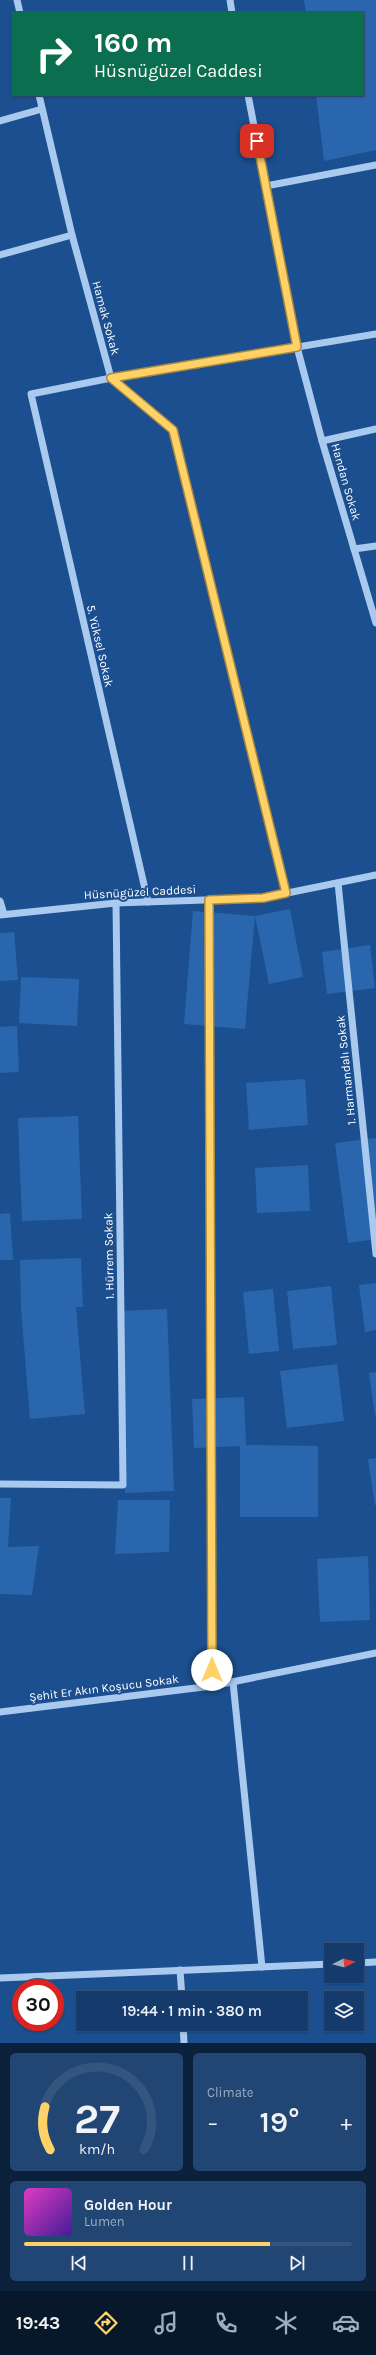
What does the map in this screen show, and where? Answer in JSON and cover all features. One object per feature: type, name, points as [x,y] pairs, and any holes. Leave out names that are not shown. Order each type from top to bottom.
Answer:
[{"type":"street","points":[[17,0],[20,12]]},
{"type":"street","points":[[230,0],[232,12]]},
{"type":"street","name":"Hamak Sokak","points":[[39,96],[72,235],[111,378]]},
{"type":"street","name":"Handan Sokak","points":[[248,96],[297,347],[322,441],[376,624]]},
{"type":"street","points":[[0,121],[42,109]]},
{"type":"street","points":[[266,186],[376,165]]},
{"type":"street","points":[[0,255],[72,235]]},
{"type":"street","points":[[111,378],[376,334]]},
{"type":"street","points":[[111,378],[173,430],[286,893]]},
{"type":"street","name":"5. Yüksel Sokak","points":[[111,378],[31,394],[148,902]]},
{"type":"street","points":[[322,441],[376,429]]},
{"type":"street","points":[[354,549],[376,546]]},
{"type":"street","name":"Hüsnügüzel Caddesi","points":[[2,915],[116,903],[263,898],[376,875]]},
{"type":"street","name":"1. Harmandalı Sokak","points":[[338,883],[376,1254]]},
{"type":"street","points":[[209,900],[212,1686]]},
{"type":"street","points":[[0,901],[2,915]]},
{"type":"street","name":"1. Hürrem Sokak","points":[[0,1484],[123,1485],[116,903]]},
{"type":"street","name":"Şehit Er Akın Koşucu Sokak","points":[[0,1712],[212,1686],[376,1653]]},
{"type":"street","points":[[233,1682],[262,1967]]},
{"type":"street","points":[[364,1963],[376,1962]]},
{"type":"street","points":[[0,1978],[324,1964]]},
{"type":"street","points":[[180,1970],[182,1991]]},
{"type":"street","points":[[183,2031],[184,2043]]},
{"type":"building","points":[[304,0],[376,0],[376,150],[324,161],[316,96],[364,96],[364,12],[306,12]]},
{"type":"building","points":[[290,909],[303,977],[269,984],[255,916]]},
{"type":"building","points":[[193,911],[255,916],[245,1029],[184,1024]]},
{"type":"building","points":[[14,932],[18,980],[0,981],[0,933]]},
{"type":"building","points":[[370,945],[375,988],[327,994],[322,952]]},
{"type":"building","points":[[21,977],[79,979],[77,1026],[19,1023]]},
{"type":"building","points":[[17,1026],[19,1072],[0,1073],[0,1027]]},
{"type":"building","points":[[305,1079],[308,1125],[249,1130],[246,1083]]},
{"type":"building","points":[[78,1116],[82,1219],[22,1221],[18,1118]]},
{"type":"building","points":[[376,1138],[376,1239],[348,1243],[335,1143]]},
{"type":"building","points":[[308,1165],[310,1211],[257,1213],[255,1168]]},
{"type":"building","points":[[10,1213],[13,1260],[0,1260],[0,1214]]},
{"type":"building","points":[[81,1258],[83,1307],[76,1307],[85,1414],[30,1419],[21,1309],[20,1260]]},
{"type":"building","points":[[376,1283],[376,1330],[365,1332],[359,1285]]},
{"type":"building","points":[[331,1286],[337,1345],[293,1349],[287,1291]]},
{"type":"building","points":[[273,1289],[279,1351],[249,1354],[243,1292]]},
{"type":"building","points":[[167,1309],[174,1491],[125,1493],[117,1311]]},
{"type":"building","points":[[337,1364],[344,1421],[287,1428],[280,1371]]},
{"type":"building","points":[[376,1372],[376,1415],[375,1415],[369,1373]]},
{"type":"building","points":[[244,1397],[246,1445],[318,1446],[318,1517],[240,1517],[240,1446],[194,1448],[192,1399]]},
{"type":"building","points":[[376,1458],[376,1505],[375,1505],[368,1459]]},
{"type":"building","points":[[0,1498],[11,1498],[8,1547],[39,1546],[32,1595],[0,1594]]},
{"type":"building","points":[[118,1500],[170,1500],[169,1552],[115,1554]]},
{"type":"building","points":[[368,1556],[370,1620],[320,1622],[317,1559]]},
{"type":"route","points":[[212,1670],[209,900],[263,898],[286,893],[173,430],[111,378],[297,347],[257,141]]}]
